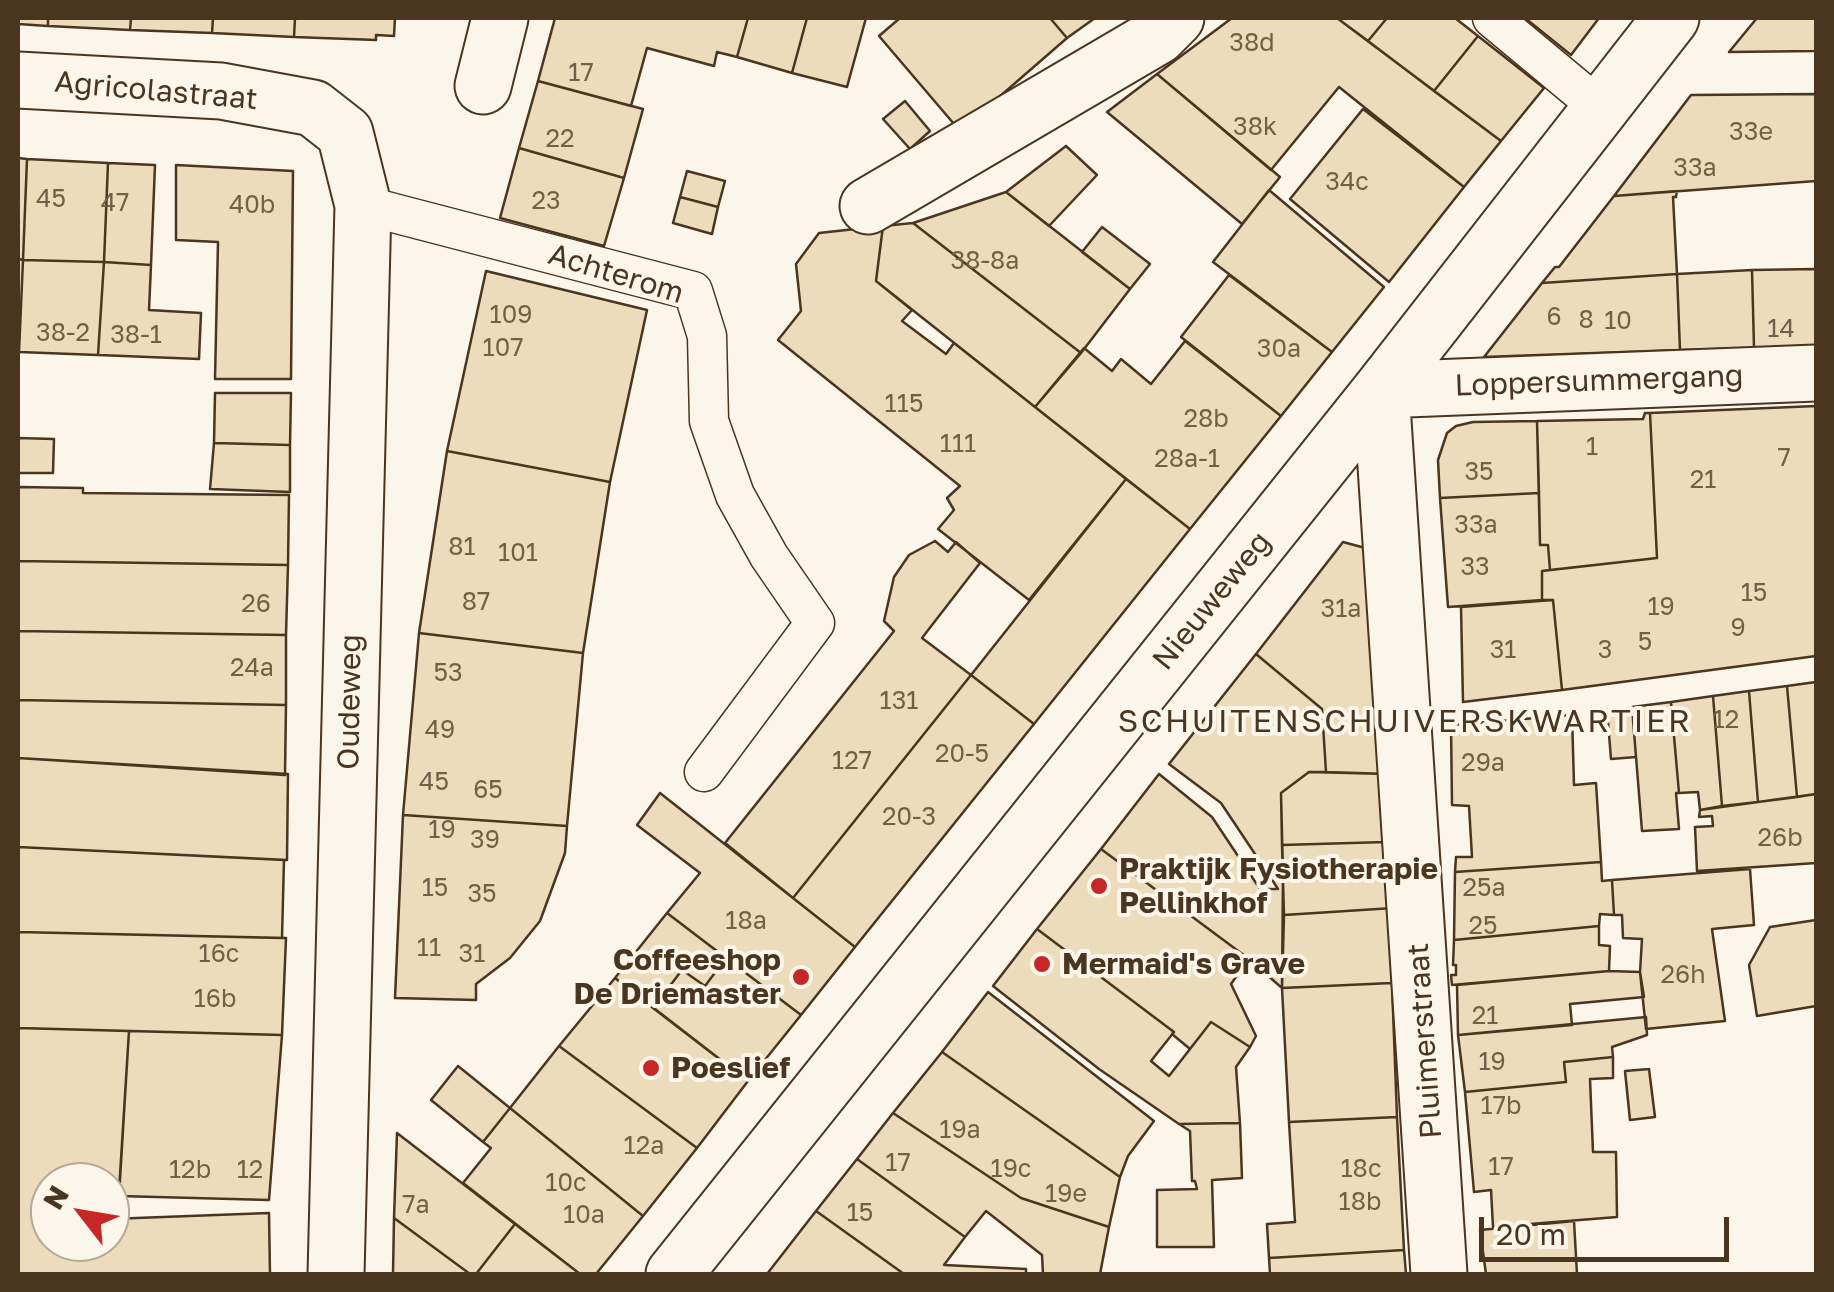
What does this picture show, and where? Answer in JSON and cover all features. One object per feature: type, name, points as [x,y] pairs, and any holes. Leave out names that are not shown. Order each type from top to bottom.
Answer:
[{"type":"street","points":[[483,86],[500,18]]},
{"type":"street","points":[[868,206],[1158,36],[1176,18]]},
{"type":"street","name":"Nieuweweg","points":[[674,1274],[1381,390],[1672,18]]},
{"type":"street","name":"Agricolastraat","points":[[18,80],[221,91],[313,108],[345,132]]},
{"type":"street","name":"Oudeweg","points":[[336,1274],[363,205],[345,132]]},
{"type":"street","name":"Loppersummergang","points":[[1381,390],[1816,373]]},
{"type":"street","name":"Pluimerstraat","points":[[1381,390],[1439,1274]]},
{"type":"lane","points":[[1492,18],[1599,107]]},
{"type":"lane","name":"Achterom","points":[[363,205],[694,291],[707,336],[709,421],[734,495],[769,556],[815,623],[704,772]]},
{"type":"building","points":[[18,18],[48,18],[48,26],[18,24]]},
{"type":"building","points":[[48,18],[131,18],[130,30],[48,26]]},
{"type":"building","points":[[131,18],[213,18],[212,33],[130,30]]},
{"type":"building","points":[[213,18],[295,18],[294,37],[212,33]]},
{"type":"building","points":[[295,18],[395,18],[394,36],[376,35],[376,40],[294,37]]},
{"type":"building","points":[[555,18],[748,18],[737,57],[717,52],[714,66],[647,48],[631,106],[538,81]]},
{"type":"building","points":[[748,18],[807,18],[792,73],[737,57]]},
{"type":"building","points":[[807,18],[866,18],[847,87],[792,73]]},
{"type":"building","points":[[900,18],[1050,18],[1067,38],[960,131],[879,36]]},
{"type":"building","points":[[1050,18],[1095,18],[1067,38]]},
{"type":"building","points":[[1232,18],[1337,18],[1501,141],[1464,187],[1339,87],[1271,170],[1157,74]]},
{"type":"building","points":[[1337,18],[1387,18],[1368,41]]},
{"type":"building","points":[[1387,18],[1455,18],[1478,36],[1434,91],[1368,41]]},
{"type":"building","points":[[1525,18],[1599,18],[1571,55]]},
{"type":"building","points":[[1757,18],[1816,18],[1816,51],[1729,52]]},
{"type":"building","points":[[1478,36],[1544,88],[1501,141],[1434,91]]},
{"type":"building","points":[[1157,74],[1280,177],[1242,224],[1107,112]]},
{"type":"building","points":[[538,81],[643,109],[624,178],[519,148]]},
{"type":"building","points":[[1816,94],[1816,181],[1614,196],[1691,95]]},
{"type":"building","points":[[905,101],[930,131],[910,149],[883,119]]},
{"type":"building","points":[[1363,109],[1464,187],[1389,282],[1290,199]]},
{"type":"building","points":[[1066,146],[1097,175],[1049,226],[1006,192]]},
{"type":"building","points":[[519,148],[624,178],[604,246],[500,218]]},
{"type":"building","points":[[18,158],[27,159],[23,260],[18,259]]},
{"type":"building","points":[[27,159],[108,163],[104,262],[23,260]]},
{"type":"building","points":[[108,163],[155,165],[151,265],[104,262]]},
{"type":"building","points":[[176,165],[293,171],[291,379],[215,379],[218,242],[176,240]]},
{"type":"building","points":[[687,171],[725,181],[718,207],[680,197]]},
{"type":"building","points":[[1269,190],[1384,287],[1332,352],[1213,262]]},
{"type":"building","points":[[1677,191],[1673,197],[1677,274],[1542,283],[1614,196]]},
{"type":"building","points":[[1006,192],[1130,289],[1081,353],[913,223]]},
{"type":"building","points":[[680,197],[718,207],[712,234],[673,223]]},
{"type":"building","points":[[913,223],[1081,353],[1035,407],[876,281],[883,226]]},
{"type":"building","points":[[883,226],[876,281],[912,310],[902,321],[946,354],[954,343],[1126,479],[1029,600],[938,529],[954,510],[947,498],[960,486],[778,340],[801,311],[796,264],[819,233]]},
{"type":"building","points":[[1102,227],[1150,264],[1130,289],[1082,252]]},
{"type":"building","points":[[18,259],[23,260],[19,352],[18,352]]},
{"type":"building","points":[[23,260],[104,262],[98,355],[19,352]]},
{"type":"building","points":[[104,262],[151,265],[149,310],[201,313],[199,359],[98,355]]},
{"type":"building","points":[[1816,269],[1816,345],[1754,348],[1752,270]]},
{"type":"building","points":[[1752,270],[1754,348],[1680,350],[1677,274]]},
{"type":"building","points":[[486,271],[647,310],[610,482],[447,451]]},
{"type":"building","points":[[1677,274],[1680,350],[1484,357],[1542,283]]},
{"type":"building","points":[[1229,275],[1332,352],[1281,416],[1181,337]]},
{"type":"building","points":[[1185,341],[1281,416],[1190,529],[1035,407],[1084,348],[1112,371],[1121,359],[1151,384]]},
{"type":"building","points":[[215,393],[291,393],[290,445],[214,443]]},
{"type":"building","points":[[1816,406],[1816,656],[1562,690],[1553,600],[1542,600],[1542,571],[1657,558],[1650,413]]},
{"type":"building","points":[[1645,413],[1650,413],[1657,558],[1550,570],[1548,545],[1540,545],[1537,421],[1643,419]]},
{"type":"building","points":[[1537,421],[1539,493],[1440,498],[1438,460],[1447,433],[1473,422]]},
{"type":"building","points":[[18,438],[54,439],[53,473],[18,473]]},
{"type":"building","points":[[214,443],[290,445],[290,492],[210,489]]},
{"type":"building","points":[[447,451],[610,482],[583,653],[419,633]]},
{"type":"building","points":[[1126,479],[1190,529],[1034,724],[971,675]]},
{"type":"building","points":[[18,487],[83,488],[83,493],[289,495],[288,565],[18,561]]},
{"type":"building","points":[[1539,493],[1540,545],[1548,545],[1550,570],[1542,571],[1542,600],[1448,607],[1440,498]]},
{"type":"building","points":[[935,541],[948,552],[956,542],[980,563],[922,638],[971,675],[793,898],[725,843],[894,631],[884,621],[894,577],[909,555]]},
{"type":"building","points":[[1343,542],[1380,552],[1388,774],[1326,772],[1322,709],[1256,654]]},
{"type":"building","points":[[18,561],[288,565],[286,635],[18,631]]},
{"type":"building","points":[[1553,600],[1562,690],[1463,702],[1461,607]]},
{"type":"building","points":[[18,631],[286,635],[286,705],[18,700]]},
{"type":"building","points":[[419,633],[583,653],[567,826],[403,815]]},
{"type":"building","points":[[1256,654],[1322,709],[1326,772],[1309,772],[1281,793],[1283,874],[1269,875],[1221,803],[1169,764]]},
{"type":"building","points":[[971,675],[1034,724],[855,947],[793,898]]},
{"type":"building","points":[[1816,682],[1816,794],[1797,797],[1787,686]]},
{"type":"building","points":[[1787,686],[1797,797],[1758,802],[1749,691]]},
{"type":"building","points":[[1749,691],[1758,802],[1722,806],[1713,696]]},
{"type":"building","points":[[1713,696],[1722,806],[1700,810],[1698,792],[1679,793],[1671,702]]},
{"type":"building","points":[[18,700],[286,705],[285,775],[18,758]]},
{"type":"building","points":[[1671,702],[1679,829],[1642,831],[1632,707]]},
{"type":"building","points":[[1632,707],[1636,757],[1611,759],[1607,710]]},
{"type":"building","points":[[1572,715],[1574,785],[1596,783],[1601,862],[1455,872],[1456,857],[1472,857],[1469,806],[1452,805],[1451,725]]},
{"type":"building","points":[[18,758],[288,774],[287,860],[18,847]]},
{"type":"building","points":[[1309,772],[1388,774],[1386,842],[1282,845],[1281,793]]},
{"type":"building","points":[[1159,774],[1212,817],[1260,889],[1278,889],[1269,875],[1283,874],[1282,988],[1101,849]]},
{"type":"building","points":[[660,793],[855,947],[801,1015],[667,913],[700,873],[637,825]]},
{"type":"building","points":[[1816,794],[1816,863],[1697,871],[1695,827],[1713,826],[1712,816],[1699,817],[1700,810]]},
{"type":"building","points":[[403,815],[567,826],[565,853],[540,921],[510,958],[476,984],[476,1000],[395,998]]},
{"type":"building","points":[[1386,842],[1393,908],[1284,915],[1282,845]]},
{"type":"building","points":[[18,847],[284,860],[282,938],[18,932]]},
{"type":"building","points":[[1101,849],[1249,959],[1231,984],[1256,1036],[1250,1047],[1211,1022],[1190,1049],[1174,1032],[1037,929]]},
{"type":"building","points":[[1601,862],[1602,881],[1612,880],[1614,915],[1600,914],[1599,926],[1454,940],[1455,872]]},
{"type":"building","points":[[1750,869],[1754,925],[1712,929],[1725,1021],[1646,1029],[1640,972],[1642,939],[1623,938],[1622,915],[1614,915],[1612,880]]},
{"type":"building","points":[[1393,908],[1389,918],[1392,983],[1282,988],[1284,915]]},
{"type":"building","points":[[667,913],[726,958],[705,986],[682,970],[653,1008],[615,978]]},
{"type":"building","points":[[1816,920],[1816,1006],[1757,1016],[1749,965],[1770,927]]},
{"type":"building","points":[[1599,926],[1599,945],[1610,946],[1609,971],[1452,985],[1451,975],[1456,975],[1454,940]]},
{"type":"building","points":[[1037,929],[1174,1032],[1151,1061],[1169,1076],[1211,1022],[1250,1047],[1236,1067],[1240,1123],[1179,1124],[1099,1069],[993,986]]},
{"type":"building","points":[[18,932],[286,938],[282,1035],[18,1028]]},
{"type":"building","points":[[726,958],[801,1015],[748,1081],[653,1008],[682,970],[705,986]]},
{"type":"building","points":[[1609,971],[1640,972],[1644,997],[1570,1004],[1572,1025],[1458,1035],[1457,985]]},
{"type":"building","points":[[615,978],[748,1081],[697,1148],[559,1046]]},
{"type":"building","points":[[1392,983],[1397,1117],[1289,1122],[1282,988]]},
{"type":"building","points":[[988,992],[1154,1121],[1128,1156],[1120,1177],[942,1052]]},
{"type":"building","points":[[1646,1017],[1647,1035],[1612,1047],[1613,1057],[1564,1062],[1566,1082],[1465,1092],[1458,1035]]},
{"type":"building","points":[[18,1028],[129,1031],[121,1162],[30,1162],[30,1262],[130,1262],[130,1218],[269,1213],[270,1274],[18,1274]]},
{"type":"building","points":[[129,1031],[282,1035],[269,1200],[130,1196],[130,1162],[121,1162]]},
{"type":"building","points":[[559,1046],[697,1148],[643,1216],[510,1108]]},
{"type":"building","points":[[942,1052],[1120,1177],[1109,1227],[1021,1198],[893,1113]]},
{"type":"building","points":[[1613,1057],[1613,1078],[1590,1079],[1593,1152],[1616,1152],[1617,1217],[1493,1227],[1491,1190],[1474,1192],[1465,1092],[1566,1082],[1564,1062]]},
{"type":"building","points":[[458,1066],[510,1108],[483,1142],[431,1100]]},
{"type":"building","points":[[1649,1069],[1655,1117],[1630,1120],[1625,1071]]},
{"type":"building","points":[[510,1108],[643,1216],[596,1274],[580,1274],[463,1183],[491,1148],[483,1142]]},
{"type":"building","points":[[893,1113],[1021,1198],[1109,1227],[1100,1274],[1043,1274],[1042,1255],[986,1211],[965,1237],[857,1159]]},
{"type":"building","points":[[1397,1117],[1404,1250],[1269,1258],[1267,1224],[1295,1222],[1289,1122]]},
{"type":"building","points":[[1240,1123],[1242,1178],[1212,1180],[1214,1247],[1157,1247],[1157,1190],[1197,1189],[1192,1181],[1190,1131],[1179,1124]]},
{"type":"building","points":[[397,1133],[515,1224],[476,1274],[470,1274],[394,1218]]},
{"type":"building","points":[[857,1159],[965,1237],[944,1265],[1026,1269],[1026,1274],[904,1274],[816,1211]]},
{"type":"building","points":[[816,1211],[904,1274],[767,1274]]},
{"type":"building","points":[[394,1218],[470,1274],[393,1274]]},
{"type":"building","points":[[1574,1221],[1577,1274],[1486,1274],[1480,1230]]},
{"type":"building","points":[[515,1224],[580,1274],[476,1274]]},
{"type":"building","points":[[1404,1250],[1406,1274],[1270,1274],[1269,1258]]},
{"type":"place","name":"Praktijk Fysiotherapie Pellinkhof","points":[[1099,886]]},
{"type":"place","name":"Mermaid's Grave","points":[[1042,964]]},
{"type":"place","name":"Coffeeshop De Driemaster","points":[[801,977]]},
{"type":"place","name":"Poeslief","points":[[651,1068]]},
{"type":"district","name":"SCHUITENSCHUIVERSKWARTIER","points":[[1405,722]]}]
